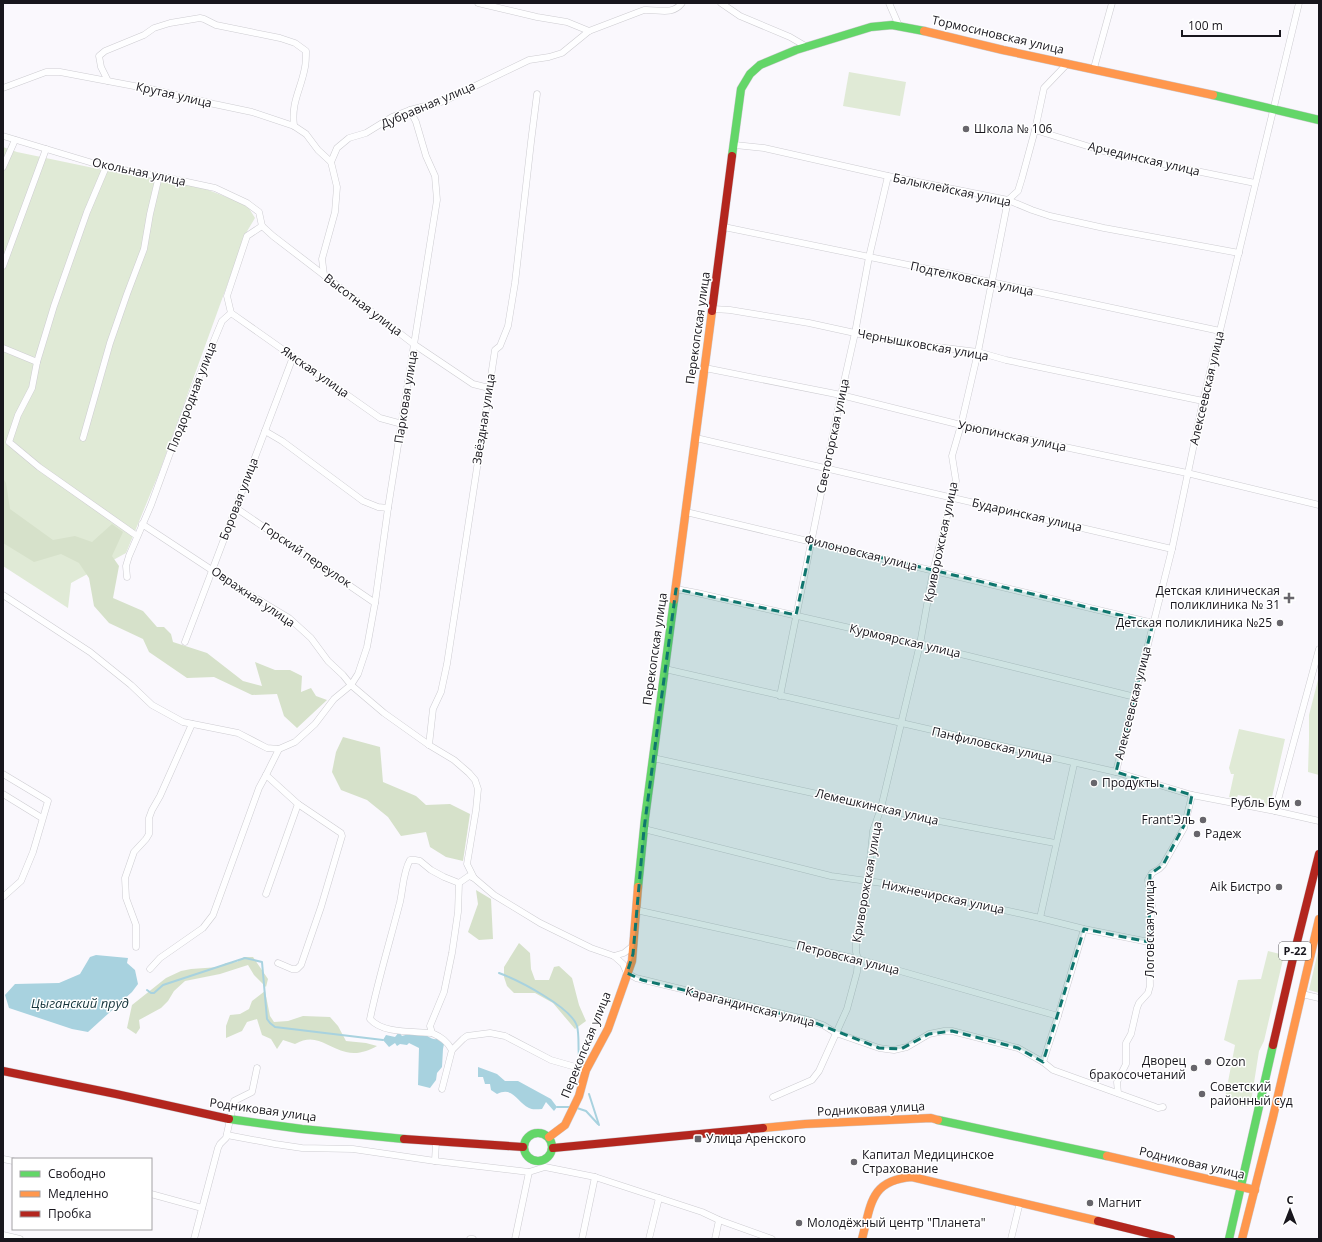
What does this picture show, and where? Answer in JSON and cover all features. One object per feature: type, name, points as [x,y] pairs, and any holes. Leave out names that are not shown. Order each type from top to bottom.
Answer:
[{"type":"main road","name":"Тормосиновская улица","points":[[735,145],[741,89],[747,77],[755,68],[764,63],[807,47],[869,27],[887,25],[900,26],[1094,68],[1319,120]]},
{"type":"main road","name":"Перекопская улица","points":[[549,1137],[565,1125],[579,1096],[586,1070],[608,1030],[632,961],[644,829],[735,145]]},
{"type":"main road","name":"Р-22","points":[[1229,1239],[1294,954],[1319,854]]},
{"type":"main road","name":"Р-22","points":[[1242,1239],[1319,919]]},
{"type":"main road","name":"Родниковая улица","points":[[3,1071],[74,1084],[229,1119],[306,1129],[436,1142],[523,1147]]},
{"type":"main road","name":"Родниковая улица","points":[[553,1148],[805,1124],[931,1118],[1255,1190]]},
{"type":"main road","points":[[538,1132],[549,1137],[553,1148],[548,1158],[538,1165],[527,1157],[523,1147],[528,1136],[538,1132]]},
{"type":"main road","points":[[862,1239],[873,1198],[876,1193],[884,1184],[899,1178],[912,1177],[1171,1239]]},
{"type":"street","points":[[478,3],[537,17],[567,22],[589,31]]},
{"type":"street","name":"Дубравная улица","points":[[332,162],[337,148],[348,138],[366,133],[392,117],[410,110],[444,101],[528,60],[549,57],[562,53],[589,31],[644,10],[652,9],[669,12],[678,8],[682,3]]},
{"type":"street","points":[[721,3],[740,16],[790,37],[807,47]]},
{"type":"street","points":[[889,3],[900,26]]},
{"type":"street","points":[[1094,68],[1112,3]]},
{"type":"street","name":"Алексеевская улица","points":[[1116,772],[1172,549],[1203,401],[1240,253],[1255,183],[1299,3]]},
{"type":"street","points":[[108,82],[101,67],[99,56],[105,51],[144,35],[154,28],[170,23],[200,18],[216,25],[280,38],[295,43],[306,51],[306,65],[294,103],[294,126]]},
{"type":"street","name":"Криворожская улица","points":[[773,1097],[812,1080],[820,1071],[852,994],[857,972],[858,959],[856,943],[866,901],[873,831],[881,808],[920,644],[933,570],[956,481],[952,456],[961,425],[978,352],[1008,200],[1018,191],[1035,130],[1044,88],[1068,63]]},
{"type":"street","name":"Крутая улица","points":[[3,88],[46,72],[60,72],[150,89],[252,112],[294,126],[306,134],[318,150],[332,162]]},
{"type":"street","name":"Звёздная улица","points":[[429,745],[433,709],[442,692],[447,664],[495,350],[500,346],[507,330],[515,283],[538,94]]},
{"type":"street","name":"Парковая улица","points":[[351,685],[358,674],[367,647],[376,603],[388,508],[437,200],[435,176],[426,156],[416,122],[410,110]]},
{"type":"street","name":"Арчединская улица","points":[[1035,130],[1113,154],[1255,183]]},
{"type":"street","name":"Окольная улица","points":[[3,136],[106,167],[215,188],[247,203],[258,212],[262,226]]},
{"type":"street","points":[[3,167],[16,140]]},
{"type":"street","name":"Балыклейская улица","points":[[735,145],[764,148],[888,176],[1008,200],[1050,216],[1104,228],[1240,253]]},
{"type":"street","points":[[3,266],[46,149]]},
{"type":"street","points":[[324,275],[322,259],[335,212],[337,187],[332,162]]},
{"type":"street","points":[[106,167],[86,212],[36,362],[32,388],[18,415],[9,442],[39,467],[137,536]]},
{"type":"street","points":[[82,438],[110,343],[144,249],[159,176]]},
{"type":"street","name":"Светогорская улица","points":[[780,696],[855,333],[869,257],[888,176]]},
{"type":"street","points":[[231,313],[227,296],[247,236],[262,226]]},
{"type":"street","name":"Высотная улица","points":[[262,226],[273,236],[415,344],[473,384],[489,388]]},
{"type":"street","name":"Подтелковская улица","points":[[724,227],[1220,331]]},
{"type":"street","name":"Чернышковская улица","points":[[713,308],[738,311],[896,342],[978,352],[1006,360],[1203,401]]},
{"type":"street","name":"Ямская улица","points":[[231,313],[380,418],[402,424]]},
{"type":"street","name":"Плодородная улица","points":[[126,577],[126,566],[129,556],[151,505],[189,401],[222,321],[231,313]]},
{"type":"street","points":[[3,348],[36,362]]},
{"type":"street","name":"Боровая улица","points":[[185,642],[293,357]]},
{"type":"street","name":"Урюпинская улица","points":[[705,368],[841,395],[961,425],[1187,473],[1319,505]]},
{"type":"street","points":[[265,431],[282,441],[363,501],[378,507],[388,508]]},
{"type":"street","name":"Бударинская улица","points":[[696,438],[1172,549]]},
{"type":"street","name":"Горский переулок","points":[[236,508],[376,603]]},
{"type":"street","name":"Филоновская улица","points":[[686,512],[933,570],[1153,624]]},
{"type":"street","name":"Овражная улица","points":[[142,524],[262,603],[289,618],[311,638],[328,661],[351,685],[384,713],[429,745],[454,760],[469,773],[475,780],[478,789],[468,864],[474,878]]},
{"type":"street","name":"Курмоярская улица","points":[[676,589],[697,592],[920,644],[1135,697]]},
{"type":"street","points":[[3,595],[90,652],[131,684],[152,705],[183,722],[238,733],[267,748],[279,749],[295,742],[315,724],[334,699],[351,685]]},
{"type":"street","points":[[1275,811],[1319,649]]},
{"type":"street","name":"Панфиловская улица","points":[[665,670],[1074,764],[1116,772],[1192,794],[1319,821]]},
{"type":"street","points":[[136,947],[136,925],[126,898],[125,878],[134,852],[146,840],[149,834],[149,818],[152,810],[160,796],[192,724]]},
{"type":"street","points":[[150,969],[160,958],[203,928],[213,915],[259,788],[279,749]]},
{"type":"street","name":"Лемешкинская улица","points":[[653,758],[918,817],[1055,843]]},
{"type":"street","points":[[1040,918],[1055,843],[1074,764]]},
{"type":"street","points":[[3,774],[48,801],[33,852],[21,881],[3,897]]},
{"type":"street","points":[[266,775],[298,804],[341,833],[342,836],[321,907],[301,965],[297,969],[292,969],[278,963]]},
{"type":"street","points":[[3,794],[42,818]]},
{"type":"street","name":"Логовская улица","points":[[1118,1093],[1117,1082],[1126,1064],[1126,1043],[1131,1034],[1139,1003],[1148,992],[1150,986],[1149,942],[1152,905],[1148,880],[1149,876],[1160,869],[1163,865],[1184,828],[1192,794]]},
{"type":"street","points":[[266,894],[298,804]]},
{"type":"street","name":"Нижнечирская улица","points":[[644,829],[831,876],[882,883],[1084,929],[1149,942]]},
{"type":"street","points":[[452,1050],[448,1043],[432,1033],[385,1029],[374,1024],[370,1019],[376,989],[400,901],[407,865],[410,860],[420,861],[431,870],[459,883]]},
{"type":"street","points":[[459,883],[469,876],[474,878],[494,896],[540,923],[591,948],[614,956],[623,964],[627,973]]},
{"type":"street","points":[[432,1033],[430,1026],[444,992],[452,953],[458,912],[459,883]]},
{"type":"street","name":"Петровская улица","points":[[636,910],[858,959],[1058,1016]]},
{"type":"street","points":[[1043,1062],[1084,929]]},
{"type":"street","points":[[614,956],[624,953],[634,944]]},
{"type":"street","name":"Карагандинская улица","points":[[627,973],[642,980],[808,1020],[823,1025],[836,1033],[879,1048],[894,1050],[907,1047],[930,1034],[952,1031],[1018,1048],[1043,1062],[1053,1070],[1158,1108],[1163,1106]]},
{"type":"street","points":[[1302,994],[1319,998]]},
{"type":"street","points":[[442,1089],[452,1050],[467,1036],[490,1033],[498,1034],[512,1039],[551,1060],[586,1070]]},
{"type":"street","points":[[194,1239],[218,1148],[227,1135],[229,1119],[234,1101],[252,1092],[257,1068]]},
{"type":"street","points":[[227,1135],[302,1148],[353,1149],[435,1161],[529,1172]]},
{"type":"street","points":[[435,1161],[436,1142]]},
{"type":"street","points":[[515,1239],[529,1172],[538,1165],[595,1177],[702,1212],[719,1220],[772,1239]]},
{"type":"street","points":[[582,1239],[595,1177]]},
{"type":"street","points":[[152,1194],[202,1208]]},
{"type":"street","points":[[649,1239],[659,1198]]},
{"type":"street","points":[[1011,1239],[1020,1202]]},
{"type":"street","points":[[715,1239],[719,1220]]},
{"type":"street","points":[[3,1235],[20,1239]]},
{"type":"highlighted area","points":[[812,541],[1153,623],[1116,772],[1192,795],[1187,820],[1163,865],[1150,874],[1149,942],[1084,929],[1043,1062],[1018,1048],[952,1031],[929,1034],[901,1049],[879,1048],[808,1020],[642,980],[627,973],[633,954],[644,829],[676,589],[796,615]]},
{"type":"green space","points":[[849,72],[906,82],[900,116],[843,106]]},
{"type":"green space","points":[[3,147],[17,152],[108,171],[198,186],[247,205],[255,218],[246,233],[159,473],[126,553],[71,583],[68,608],[3,566]]},
{"type":"green space","points":[[3,478],[6,483],[10,509],[53,540],[75,536],[92,542],[112,524],[123,532],[112,556],[119,566],[113,598],[143,611],[157,627],[164,627],[171,634],[173,642],[207,653],[243,681],[262,686],[255,662],[275,670],[290,670],[302,676],[301,692],[311,688],[316,696],[327,700],[297,728],[284,716],[277,694],[252,695],[214,677],[187,678],[149,652],[143,639],[109,623],[94,606],[89,578],[79,563],[61,554],[34,562],[3,543]]},
{"type":"green space","points":[[1319,676],[1319,775],[1308,772],[1309,715]]},
{"type":"green space","points":[[1239,729],[1285,739],[1270,806],[1264,804],[1264,800],[1238,795],[1236,799],[1229,797],[1234,774],[1231,774],[1229,768]]},
{"type":"green space","points":[[343,737],[380,747],[383,782],[416,796],[426,805],[450,804],[470,814],[463,861],[446,857],[430,847],[426,832],[401,836],[388,817],[367,800],[341,790],[332,772],[336,752]]},
{"type":"green space","points":[[476,890],[491,899],[493,939],[479,940],[468,932],[478,904]]},
{"type":"green space","points":[[519,943],[530,953],[531,969],[535,980],[549,980],[554,967],[559,966],[572,978],[579,1005],[586,1021],[575,1029],[553,1003],[535,993],[514,993],[507,986],[504,977],[504,967]]},
{"type":"green space","points":[[1319,947],[1319,993],[1309,990]]},
{"type":"green space","points":[[1268,951],[1284,955],[1264,1041],[1259,1051],[1251,1102],[1247,1107],[1224,1103],[1235,1045],[1224,1040],[1238,980],[1261,979]]},
{"type":"green space","points":[[244,957],[253,957],[268,979],[266,987],[254,975],[248,965],[220,974],[185,981],[174,991],[168,1001],[161,1008],[139,1020],[140,1028],[136,1034],[127,1028],[132,1005],[166,978],[181,971],[219,967],[226,963],[237,962]]},
{"type":"green space","points":[[265,991],[270,1016],[274,1022],[288,1021],[303,1016],[330,1017],[338,1026],[346,1041],[366,1043],[377,1046],[362,1052],[350,1053],[309,1039],[295,1044],[283,1040],[277,1049],[271,1039],[262,1035],[257,1019],[247,1022],[242,1031],[226,1038],[226,1026],[230,1015],[240,1014],[249,1009],[252,1001]]},
{"type":"water","name":"Цыганский пруд","points":[[96,955],[128,958],[127,963],[135,970],[138,984],[132,992],[88,1032],[72,1029],[9,1008],[5,995],[15,984],[59,983],[80,974],[90,957]]},
{"type":"water","points":[[399,1032],[402,1036],[419,1033],[433,1039],[437,1039],[444,1044],[442,1067],[437,1073],[436,1080],[430,1088],[418,1085],[419,1048],[409,1043],[407,1045],[400,1044],[397,1046],[395,1043],[389,1047],[383,1040],[386,1035],[395,1037]]},
{"type":"water","points":[[478,1067],[497,1074],[505,1081],[518,1081],[551,1099],[557,1107],[554,1111],[546,1102],[542,1109],[532,1109],[511,1093],[502,1092],[497,1094],[491,1090],[490,1084],[485,1084],[483,1077],[478,1077]]},
{"type":"waterway","points":[[147,990],[154,993],[163,985],[245,958],[262,962],[267,1019],[275,1027],[383,1040]]},
{"type":"waterway","points":[[499,973],[543,995],[555,1003],[573,1019],[578,1031],[580,1063]]},
{"type":"waterway","points":[[589,1094],[599,1125]]},
{"type":"waterway","points":[[557,1107],[570,1107]]},
{"type":"waterway","points":[[577,1108],[586,1111],[598,1124]]},
{"type":"traffic: fast","points":[[732,156],[741,89],[750,74],[760,65],[796,50],[871,27],[892,25],[924,31]]},
{"type":"traffic: fast","points":[[1213,95],[1319,120]]},
{"type":"traffic: fast","points":[[638,887],[645,818],[674,600]]},
{"type":"traffic: fast","points":[[1229,1239],[1273,1045]]},
{"type":"traffic: fast","points":[[229,1119],[302,1129],[404,1139]]},
{"type":"traffic: fast","points":[[938,1120],[1107,1156]]},
{"type":"traffic: fast","points":[[538,1133],[548,1137],[552,1147],[548,1157],[538,1161],[528,1157],[524,1147],[528,1137],[538,1133]]},
{"type":"traffic: slow","points":[[924,31],[1003,50],[1213,95]]},
{"type":"traffic: slow","points":[[674,600],[712,311]]},
{"type":"traffic: slow","points":[[549,1137],[565,1125],[579,1096],[586,1070],[608,1029],[632,961],[638,887]]},
{"type":"traffic: slow","points":[[1242,1239],[1273,1117],[1319,919]]},
{"type":"traffic: slow","points":[[763,1128],[805,1124],[931,1118],[938,1120]]},
{"type":"traffic: slow","points":[[1107,1156],[1255,1190]]},
{"type":"traffic: slow","points":[[862,1239],[871,1205],[880,1189],[888,1183],[898,1179],[912,1177],[1098,1221]]},
{"type":"traffic: jam","points":[[712,311],[732,156]]},
{"type":"traffic: jam","points":[[1273,1045],[1319,854]]},
{"type":"traffic: jam","points":[[3,1071],[229,1119]]},
{"type":"traffic: jam","points":[[553,1148],[763,1128]]},
{"type":"traffic: jam","points":[[404,1139],[523,1147]]},
{"type":"traffic: jam","points":[[1098,1221],[1171,1239]]},
{"type":"place","name":"Школа № 106","points":[[966,129]]},
{"type":"place","name":"Детская клиническая поликлиника № 31","points":[[1289,598]]},
{"type":"place","name":"Детская поликлиника №25","points":[[1280,623]]},
{"type":"place","name":"Продукты","points":[[1094,783]]},
{"type":"place","name":"Рубль Бум","points":[[1298,803]]},
{"type":"place","name":"Frant'Эль","points":[[1203,820]]},
{"type":"place","name":"Радеж","points":[[1197,834]]},
{"type":"place","name":"Aik Бистро","points":[[1279,887]]},
{"type":"place","name":"Ozon","points":[[1208,1062]]},
{"type":"place","name":"Дворец бракосочетаний","points":[[1194,1068]]},
{"type":"place","name":"Советский районный суд","points":[[1202,1094]]},
{"type":"place","name":"Улица Аренского","points":[[698,1139]]},
{"type":"place","name":"Капитал Медицинское Страхование","points":[[854,1162]]},
{"type":"place","name":"Магнит","points":[[1090,1203]]},
{"type":"place","name":"Молодёжный центр \"Планета\"","points":[[799,1223]]}]
